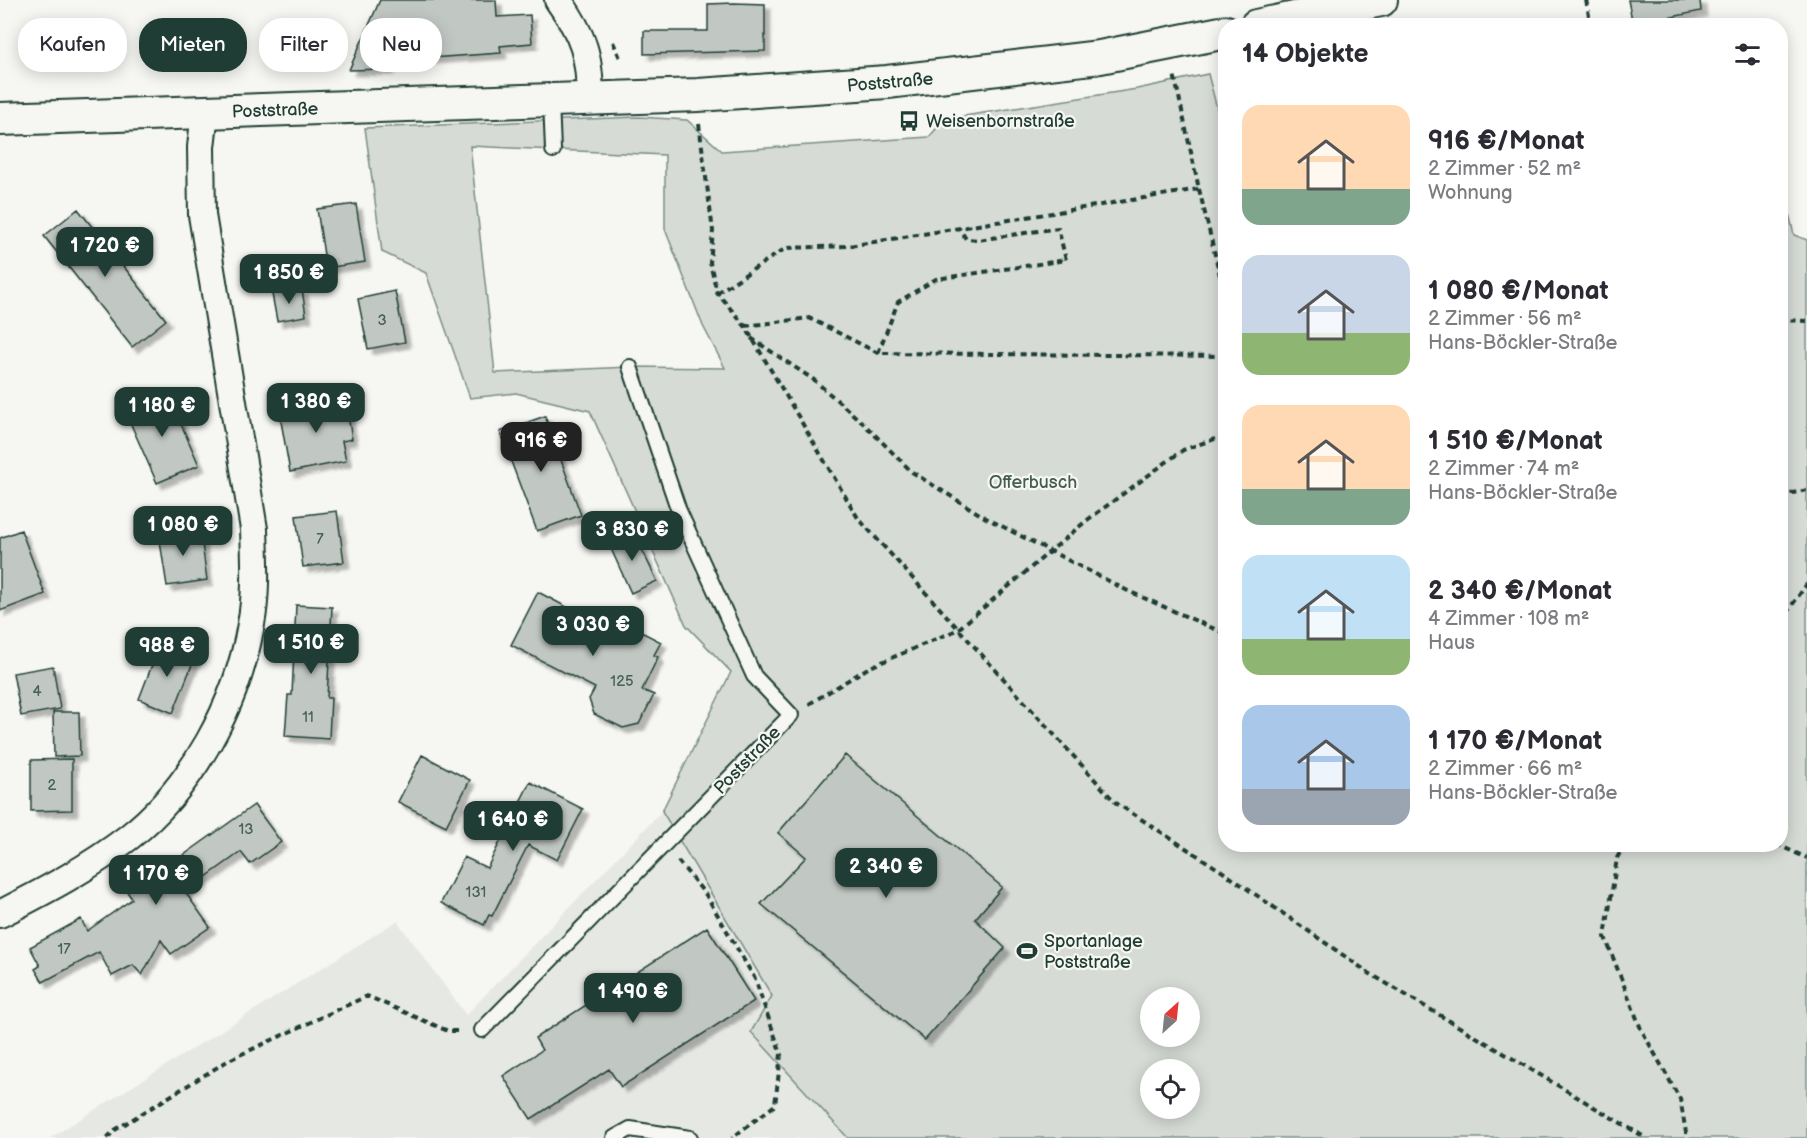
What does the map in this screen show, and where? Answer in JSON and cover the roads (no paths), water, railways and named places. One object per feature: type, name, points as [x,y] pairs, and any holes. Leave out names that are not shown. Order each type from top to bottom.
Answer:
[{"type":"street","points":[[558,0],[581,40],[590,64],[590,100]]},
{"type":"street","points":[[1294,18],[1381,0]]},
{"type":"street","name":"Poststraße","points":[[0,119],[710,95],[941,78],[1100,57],[1218,34]]},
{"type":"street","points":[[0,914],[67,879],[101,857],[131,836],[159,808],[206,747],[224,715],[240,670],[251,624],[255,577],[254,529],[202,215],[201,147],[205,112]]},
{"type":"lane","points":[[551,101],[553,150]]},
{"type":"lane","name":"Poststraße","points":[[482,1030],[791,715],[754,676],[679,511],[630,367]]},
{"type":"lane","points":[[614,1138],[630,1129],[678,1134],[690,1138]]},
{"type":"place","name":"Weisenbornstraße","points":[[909,121]]},
{"type":"place","name":"Sportanlage Poststraße","points":[[1027,951]]},
{"type":"park label","name":"Offerbusch","points":[[1033,482]]}]
